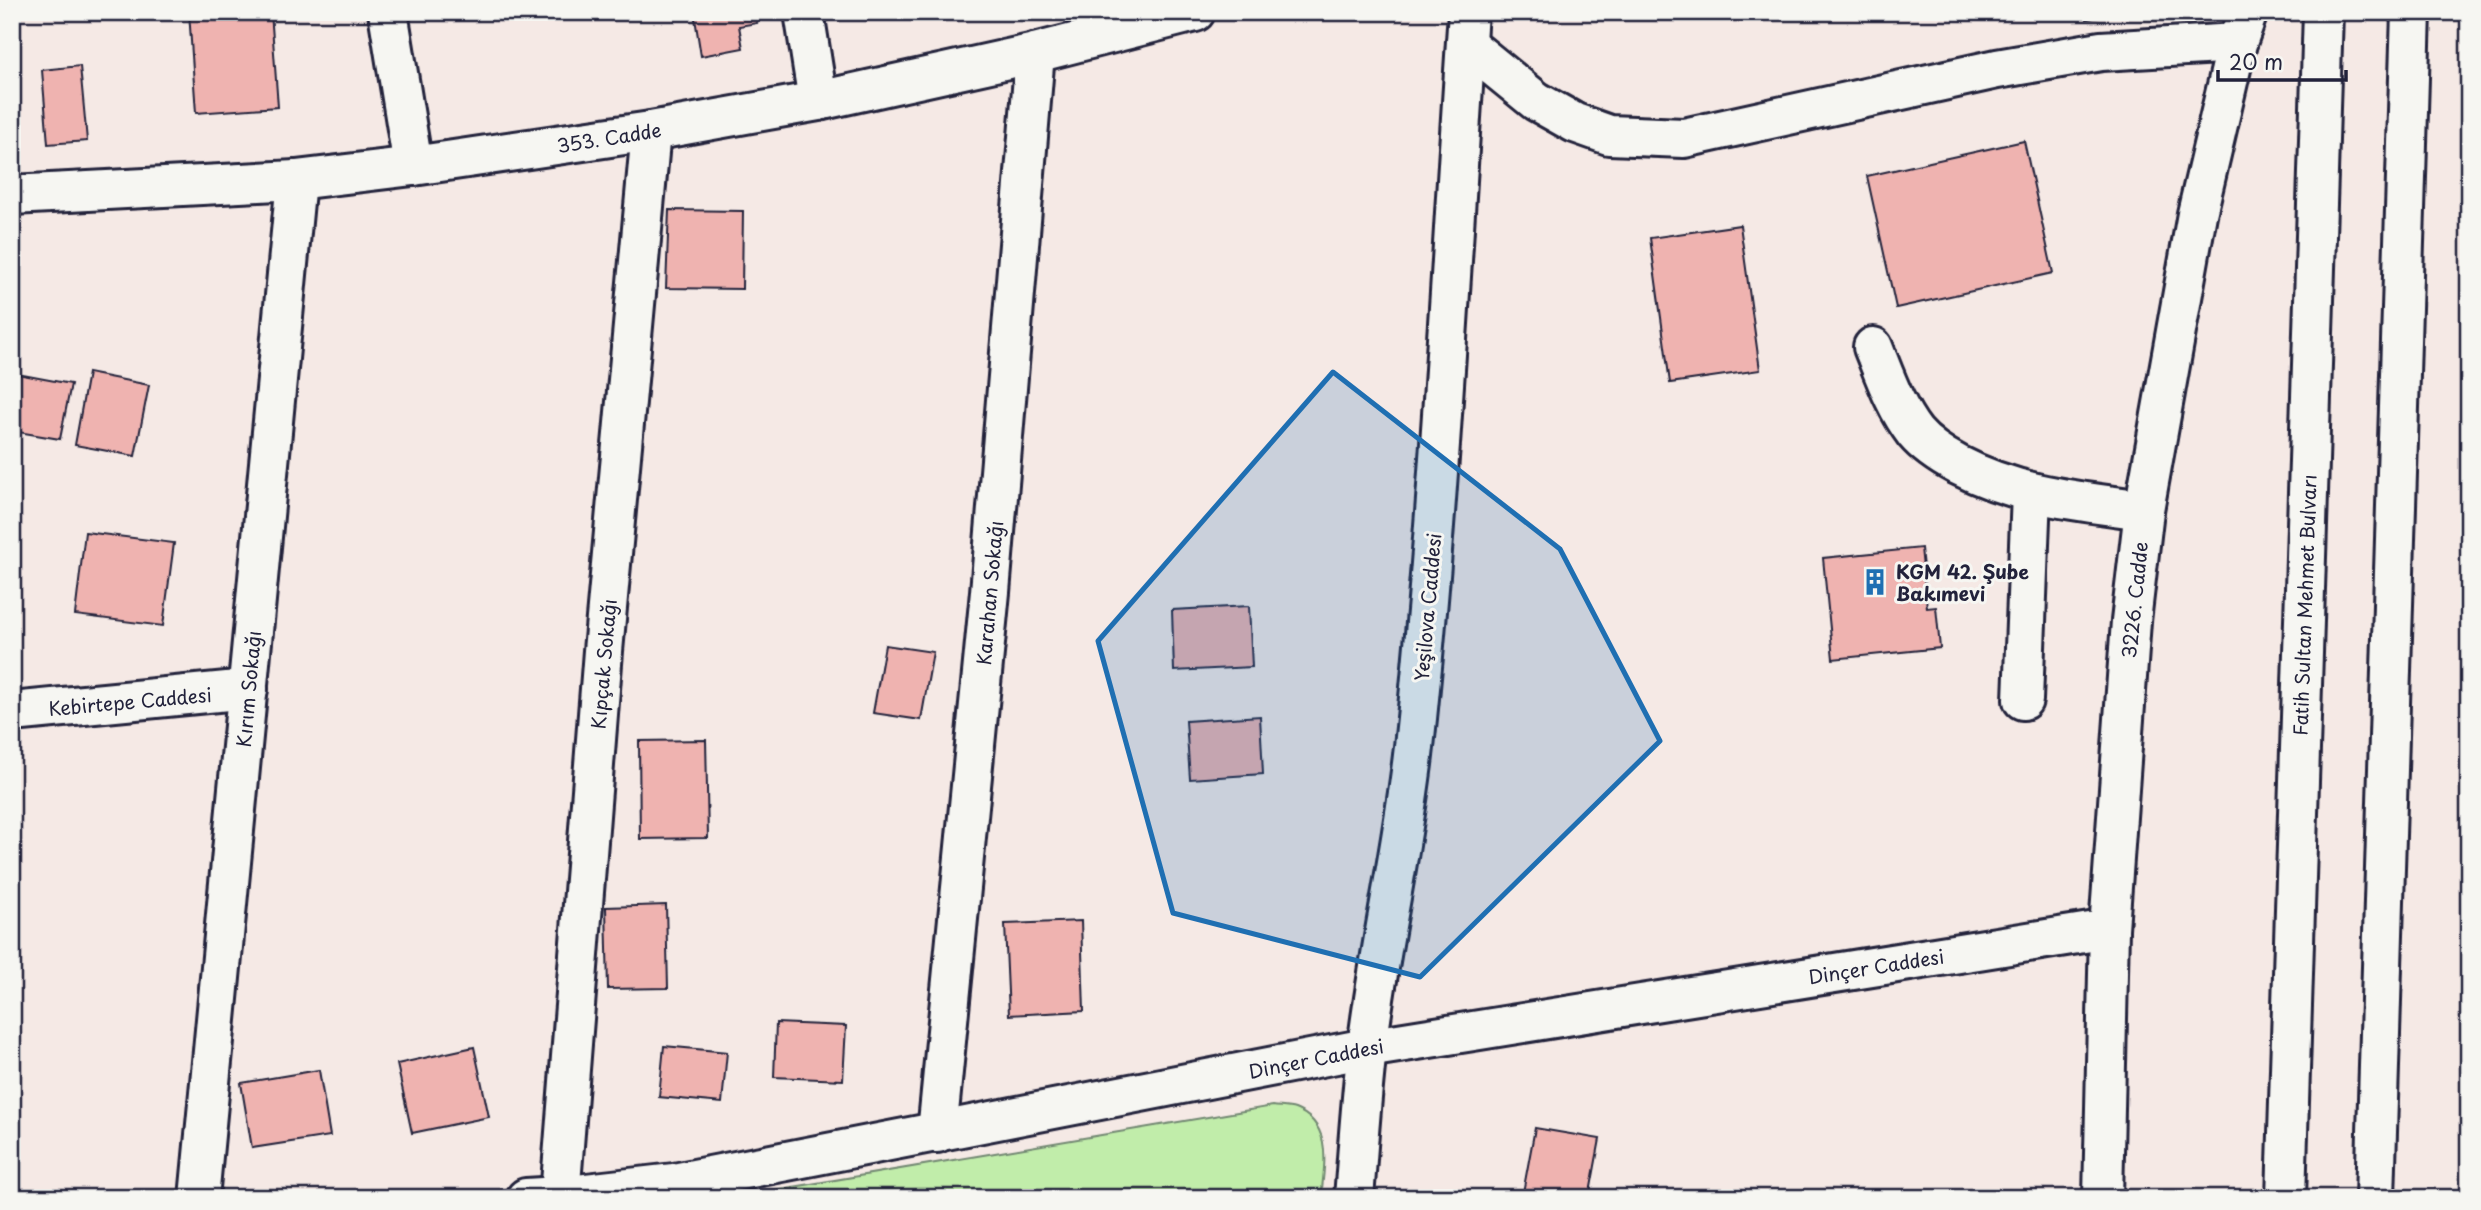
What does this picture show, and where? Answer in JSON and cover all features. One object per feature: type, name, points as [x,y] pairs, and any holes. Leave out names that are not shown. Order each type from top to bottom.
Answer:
[{"type":"main road","points":[[388,12],[414,166]]},
{"type":"main road","points":[[804,12],[818,101]]},
{"type":"main road","name":"353. Cadde","points":[[12,195],[296,180],[414,166],[651,131],[818,101],[1035,53],[1195,12]]},
{"type":"main road","name":"Fatih Sultan Mehmet Bulvarı","points":[[2286,1198],[2323,12]]},
{"type":"main road","points":[[2375,1198],[2411,12]]},
{"type":"main road","points":[[1467,28],[1535,101],[1574,122],[1609,135],[1684,138],[1997,69],[2243,28]]},
{"type":"main road","name":"Yeşilova Caddesi","points":[[1354,1198],[1367,1048],[1398,856],[1419,697],[1435,512],[1467,28]]},
{"type":"main road","name":"3226. Cadde","points":[[2103,1198],[2109,929],[2131,621],[2144,510],[2197,214],[2243,28]]},
{"type":"main road","name":"Karahan Sokağı","points":[[937,1133],[990,592],[1035,53]]},
{"type":"main road","name":"Kıpçak Sokağı","points":[[543,1197],[603,651],[651,131]]},
{"type":"main road","name":"Kırım Sokağı","points":[[199,1198],[296,180]]},
{"type":"main road","points":[[1873,347],[1897,407],[1917,436],[1944,457],[1986,480],[2031,493],[2144,510]]},
{"type":"main road","points":[[2023,700],[2031,493]]},
{"type":"main road","name":"Kebirtepe Caddesi","points":[[12,712],[248,689]]},
{"type":"main road","name":"Dinçer Caddesi","points":[[543,1197],[674,1190],[937,1133],[1367,1048],[2109,929]]},
{"type":"highlighted area","points":[[1333,372],[1560,549],[1660,741],[1420,977],[1173,913],[1098,641]]},
{"type":"green space","points":[[1273,1106],[1295,1109],[1316,1125],[1324,1147],[1321,1198],[728,1198]]},
{"type":"building","points":[[189,12],[271,12],[278,107],[196,113]]},
{"type":"building","points":[[694,12],[755,12],[757,23],[739,26],[743,48],[701,56]]},
{"type":"building","points":[[2086,12],[2131,12],[2087,19]]},
{"type":"building","points":[[80,66],[87,141],[48,144],[42,70]]},
{"type":"building","points":[[2024,141],[2053,273],[1896,308],[1867,176]]},
{"type":"building","points":[[669,210],[743,211],[742,289],[666,288]]},
{"type":"building","points":[[1740,225],[1760,370],[1670,383],[1650,238]]},
{"type":"building","points":[[12,373],[71,384],[60,439],[12,431]]},
{"type":"building","points":[[88,373],[149,385],[135,456],[75,445]]},
{"type":"building","points":[[85,532],[174,543],[163,626],[75,615]]},
{"type":"building","name":"KGM 42. Şube Bakımevi","points":[[1921,548],[1927,608],[1936,607],[1940,648],[1833,659],[1823,558]]},
{"type":"building","points":[[1249,606],[1252,667],[1174,671],[1172,610]]},
{"type":"building","points":[[885,645],[933,652],[921,720],[873,713]]},
{"type":"building","points":[[1260,716],[1263,774],[1190,779],[1186,721]]},
{"type":"building","points":[[706,740],[708,838],[640,839],[639,741]]},
{"type":"building","points":[[666,905],[668,988],[608,989],[606,907]]},
{"type":"building","points":[[1081,921],[1084,1011],[1009,1015],[1005,924]]},
{"type":"building","points":[[776,1023],[846,1026],[843,1080],[774,1077]]},
{"type":"building","points":[[664,1046],[727,1052],[722,1103],[659,1097]]},
{"type":"building","points":[[474,1047],[489,1117],[412,1133],[397,1064]]},
{"type":"building","points":[[319,1070],[330,1136],[252,1148],[241,1083]]},
{"type":"building","points":[[1535,1128],[1600,1139],[1589,1198],[1522,1198]]},
{"type":"place","name":"KGM 42. Şube Bakımevi","points":[[1875,582]]}]
